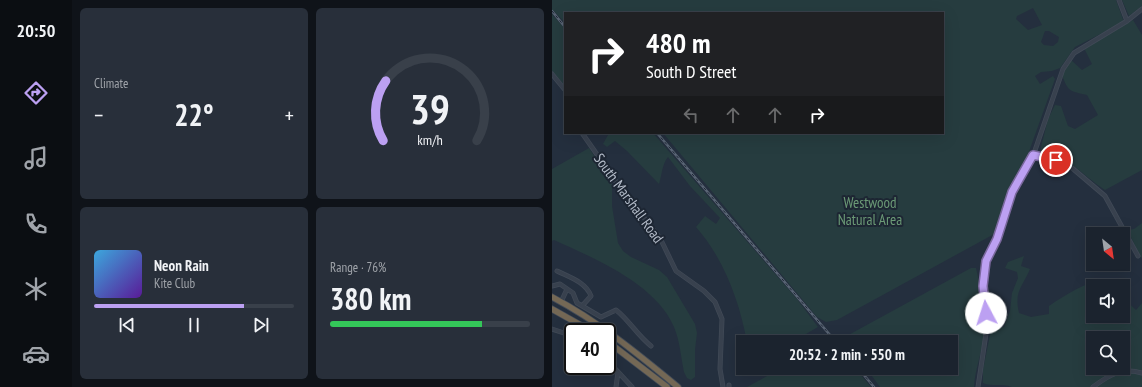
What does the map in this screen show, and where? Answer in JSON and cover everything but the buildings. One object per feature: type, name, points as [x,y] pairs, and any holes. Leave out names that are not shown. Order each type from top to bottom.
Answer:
[{"type":"highway","points":[[552,297],[609,332],[678,387]]},
{"type":"highway","points":[[552,309],[576,323]]},
{"type":"highway","points":[[616,348],[667,387]]},
{"type":"street","points":[[1119,0],[1127,21]]},
{"type":"street","points":[[978,387],[987,327],[983,286],[986,261],[997,239],[1012,192],[1033,155],[1063,69],[1074,53],[1127,21],[1142,9]]},
{"type":"street","points":[[552,74],[564,89]]},
{"type":"street","name":"South Marshall Road","points":[[583,134],[619,186],[660,238],[676,272],[704,291],[715,302],[722,319],[720,369],[723,387]]},
{"type":"street","points":[[1033,155],[1065,162],[1105,196],[1138,256]]},
{"type":"street","points":[[557,272],[578,281],[589,292],[591,296],[582,306]]},
{"type":"street","points":[[552,286],[560,284],[567,288],[573,293],[576,303],[602,317],[616,310],[622,314],[643,340],[651,346]]},
{"type":"street","points":[[561,302],[567,288]]},
{"type":"street","points":[[552,329],[564,333]]},
{"type":"street","points":[[1094,387],[1108,377],[1122,371],[1133,370],[1142,373]]},
{"type":"street","points":[[616,387],[618,372]]},
{"type":"street","points":[[618,372],[632,387]]},
{"type":"green space","name":"Westwood Natural Area","points":[[552,0],[1116,0],[1124,22],[1075,47],[1060,68],[1052,71],[1041,72],[1035,76],[1040,84],[1053,76],[1055,79],[1026,160],[1009,193],[996,233],[837,320],[826,322],[817,317],[664,134],[944,134],[944,12],[564,12],[564,22],[553,10]],"holes":[[[1033,8],[1042,25],[1028,30],[1016,19],[1017,16]],[[1045,31],[1049,31],[1059,37],[1058,42],[1053,46],[1044,45],[1041,42]]]},
{"type":"green space","points":[[1122,0],[1142,0],[1142,6],[1129,16]]},
{"type":"green space","points":[[552,14],[564,28],[564,85],[552,71]]},
{"type":"green space","points":[[1133,20],[1142,35],[1142,170],[1105,190],[1070,164],[1041,152],[1041,147],[1048,119],[1055,105],[1061,106],[1068,126],[1075,129],[1098,115],[1087,95],[1070,90],[1062,75],[1071,60],[1082,70],[1092,64],[1084,48]]},
{"type":"green space","points":[[607,134],[654,134],[797,299],[818,327],[804,335],[746,335],[740,311],[729,281],[715,253],[696,227],[705,216],[716,224],[720,218],[690,186],[668,157],[663,166],[659,184],[627,151],[615,141],[607,147],[603,144],[608,135]]},
{"type":"green space","points":[[589,148],[612,183],[612,206],[618,243],[623,251],[631,257],[659,270],[667,277],[695,324],[697,333],[695,350],[695,377],[691,380],[687,378],[684,372],[674,327],[665,312],[653,298],[639,285],[605,264],[554,240],[552,241],[552,169]]},
{"type":"green space","points":[[1142,223],[1142,258],[1139,256],[1130,235],[1130,230],[1134,229]]},
{"type":"green space","points":[[1024,256],[1021,266],[1030,269],[1018,294],[1017,300],[1019,313],[1031,317],[1049,314],[1049,306],[1086,284],[1086,323],[1130,323],[1130,304],[1136,310],[1142,303],[1142,387],[1012,387],[983,383],[983,370],[991,330],[1004,327],[1010,311],[1012,293],[1018,278],[1017,272],[1005,268],[1008,262]]},
{"type":"green space","points":[[971,268],[976,268],[982,302],[984,335],[974,387],[880,387],[871,375],[958,375],[958,335],[848,335]]},
{"type":"green space","points":[[769,375],[861,375],[871,387],[747,387]]},
{"type":"railway","points":[[552,11],[564,26]]},
{"type":"railway","points":[[658,134],[830,335]]},
{"type":"railway","points":[[864,375],[874,387]]},
{"type":"route","points":[[986,313],[983,286],[985,264],[987,257],[997,239],[1012,192],[1031,162],[1033,155],[1056,160]]}]
